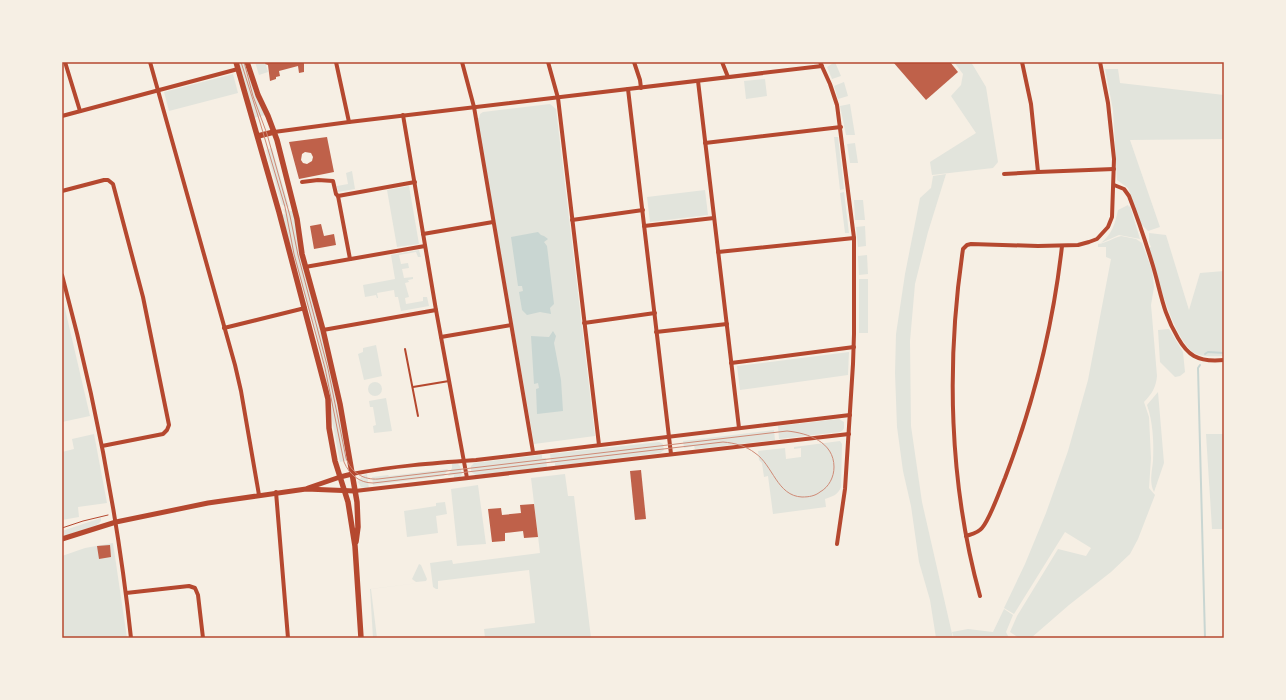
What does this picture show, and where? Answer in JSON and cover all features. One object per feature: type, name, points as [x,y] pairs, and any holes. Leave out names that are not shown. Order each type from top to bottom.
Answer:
[{"type":"main road","points":[[236,62],[305,308],[328,399],[329,428],[335,461],[348,502],[355,546],[361,638]]},
{"type":"main road","points":[[248,62],[258,95],[274,132],[293,202],[297,219],[299,242],[323,330],[341,411],[358,516],[355,546]]},
{"type":"main road","points":[[258,136],[274,132]]},
{"type":"street","points":[[65,62],[80,111]]},
{"type":"street","points":[[150,62],[241,391],[259,495]]},
{"type":"street","points":[[336,62],[349,122]]},
{"type":"street","points":[[462,62],[474,107],[533,452]]},
{"type":"street","points":[[548,62],[558,98],[599,445]]},
{"type":"street","points":[[634,62],[641,88]]},
{"type":"street","points":[[722,62],[728,77]]},
{"type":"street","points":[[1022,62],[1031,104],[1038,172]]},
{"type":"street","points":[[980,596],[966,536],[955,457],[952,372],[953,337],[963,249],[966,244],[1062,246],[1081,244],[1097,239],[1106,231],[1111,221],[1114,169],[1108,103],[1100,62]]},
{"type":"street","points":[[274,132],[403,115],[698,81],[821,64],[836,101],[854,238],[854,347],[849,434],[837,544]]},
{"type":"street","points":[[62,116],[238,69]]},
{"type":"street","points":[[698,81],[739,428]]},
{"type":"street","points":[[628,89],[671,454]]},
{"type":"street","points":[[403,115],[436,310],[467,478]]},
{"type":"street","points":[[705,143],[840,127]]},
{"type":"street","points":[[1004,174],[1114,169]]},
{"type":"street","points":[[62,191],[104,180],[108,180],[113,184],[143,297],[169,425],[163,434],[102,446]]},
{"type":"street","points":[[302,182],[318,180],[333,181],[336,194],[338,196],[350,259]]},
{"type":"street","points":[[338,196],[415,182]]},
{"type":"street","points":[[1114,185],[1124,189],[1129,196],[1153,267],[1165,312],[1181,344],[1194,357],[1205,360],[1224,360]]},
{"type":"street","points":[[572,220],[643,210]]},
{"type":"street","points":[[644,226],[714,218]]},
{"type":"street","points":[[423,234],[494,222]]},
{"type":"street","points":[[718,252],[854,238]]},
{"type":"street","points":[[305,268],[425,246]]},
{"type":"street","points":[[966,536],[976,533],[986,522],[1024,424],[1038,381],[1045,351],[1055,299],[1062,246]]},
{"type":"street","points":[[62,275],[80,343],[102,446],[116,522],[131,638]]},
{"type":"street","points":[[224,328],[305,308]]},
{"type":"street","points":[[323,330],[436,310]]},
{"type":"street","points":[[584,323],[655,313]]},
{"type":"street","points":[[656,332],[727,324]]},
{"type":"street","points":[[441,337],[511,325]]},
{"type":"street","points":[[731,363],[854,347]]},
{"type":"street","points":[[306,489],[340,477],[369,470],[669,438],[850,415]]},
{"type":"street","points":[[62,539],[116,522],[193,505],[276,492],[306,489],[355,491],[849,434]]},
{"type":"street","points":[[276,492],[288,638]]},
{"type":"street","points":[[126,593],[189,586],[195,588],[198,595],[203,638]]},
{"type":"lane","points":[[406,349],[418,416]]},
{"type":"lane","points":[[413,387],[449,381]]},
{"type":"path","points":[[62,528],[114,513]]},
{"type":"shaded area","points":[[239,62],[245,62],[254,92],[265,115],[254,118]]},
{"type":"shaded area","points":[[255,62],[265,62],[268,72],[259,75]]},
{"type":"shaded area","points":[[835,62],[841,76],[832,79],[827,67]]},
{"type":"shaded area","points":[[954,62],[971,62],[986,87],[998,162],[993,168],[932,175],[930,162],[976,133],[951,96],[961,85],[963,74]]},
{"type":"shaded area","points":[[1105,69],[1118,69],[1120,83],[1224,95],[1224,139],[1130,140],[1160,227],[1148,231],[1140,223],[1128,188],[1117,180],[1113,110]]},
{"type":"shaded area","points":[[233,74],[238,93],[169,111],[164,92]]},
{"type":"shaded area","points":[[765,79],[767,96],[746,99],[744,81]]},
{"type":"shaded area","points":[[844,82],[848,96],[838,99],[834,86]]},
{"type":"shaded area","points":[[550,104],[556,109],[595,436],[534,444],[477,118],[479,118],[480,114],[483,112]]},
{"type":"shaded area","points":[[850,104],[855,135],[846,135],[840,106]]},
{"type":"shaded area","points":[[834,137],[838,137],[844,189],[840,190]]},
{"type":"shaded area","points":[[855,143],[858,163],[850,163],[847,144]]},
{"type":"shaded area","points":[[272,148],[289,207],[282,205],[266,150]]},
{"type":"shaded area","points":[[352,171],[355,189],[338,192],[337,186],[348,184],[346,173]]},
{"type":"shaded area","points":[[946,174],[928,232],[915,284],[910,341],[911,426],[922,502],[953,638],[936,638],[930,600],[919,562],[911,506],[903,471],[897,427],[895,373],[896,334],[905,274],[920,198],[931,188],[933,176]]},
{"type":"shaded area","points":[[409,186],[419,244],[397,247],[387,190]]},
{"type":"shaded area","points":[[705,190],[708,215],[650,222],[647,197]]},
{"type":"shaded area","points":[[844,192],[849,233],[845,233],[840,193]]},
{"type":"shaded area","points":[[854,200],[863,200],[865,220],[855,220]]},
{"type":"shaded area","points":[[1128,205],[1129,207],[1130,206],[1140,239],[1119,235],[1101,243],[1108,236],[1116,220],[1118,210]]},
{"type":"shaded area","points":[[283,209],[291,211],[294,210],[300,254],[326,351],[348,460],[340,462],[332,420],[330,397],[317,340],[282,215],[285,214]]},
{"type":"shaded area","points":[[865,226],[866,246],[858,247],[856,227]]},
{"type":"shaded area","points":[[538,232],[548,239],[544,242],[547,246],[554,304],[550,308],[551,314],[540,312],[527,315],[522,310],[519,292],[523,291],[522,286],[518,286],[511,237]]},
{"type":"shaded area","points":[[1149,233],[1166,235],[1189,310],[1200,273],[1224,271],[1224,356],[1199,355],[1190,350],[1182,339],[1174,325],[1162,290],[1149,248],[1151,247],[1149,242]]},
{"type":"shaded area","points":[[1121,236],[1136,239],[1142,243],[1152,270],[1154,287],[1151,305],[1157,376],[1156,384],[1153,390],[1144,402],[1149,417],[1151,458],[1149,488],[1155,495],[1138,539],[1130,554],[1111,572],[1069,605],[1031,638],[1019,638],[1010,632],[1017,616],[1058,549],[1086,556],[1091,548],[1065,532],[1014,614],[1004,608],[1025,564],[1046,513],[1068,451],[1088,380],[1111,259],[1106,257],[1106,247],[1098,247],[1098,244]]},
{"type":"shaded area","points":[[419,250],[421,257],[418,257],[416,252],[399,255],[401,264],[408,263],[409,268],[402,269],[404,278],[413,277],[413,279],[408,280],[409,282],[405,283],[409,297],[405,298],[406,304],[423,301],[423,297],[427,297],[429,306],[401,311],[398,297],[395,297],[394,290],[377,293],[378,298],[376,295],[365,297],[363,285],[395,279],[391,255]]},
{"type":"shaded area","points":[[867,255],[868,274],[859,275],[858,256]]},
{"type":"shaded area","points":[[859,279],[868,279],[868,333],[859,333]]},
{"type":"shaded area","points":[[62,296],[90,416],[62,422]]},
{"type":"shaded area","points":[[1169,329],[1183,352],[1185,372],[1180,376],[1175,377],[1160,362],[1158,330]]},
{"type":"shaded area","points":[[553,331],[556,336],[554,343],[561,380],[563,411],[537,414],[536,389],[539,388],[538,383],[534,384],[531,336],[549,337]]},
{"type":"shaded area","points":[[376,345],[382,376],[364,380],[358,354],[363,352],[363,348]]},
{"type":"shaded area","points":[[849,352],[848,375],[740,390],[737,366]]},
{"type":"shaded area","points":[[372,382],[378,382],[382,386],[382,392],[378,396],[372,396],[368,392],[368,386]]},
{"type":"shaded area","points":[[1158,392],[1164,463],[1154,492],[1151,481],[1153,433],[1147,405]]},
{"type":"shaded area","points":[[386,398],[392,431],[374,433],[373,426],[376,425],[373,407],[370,407],[369,401]]},
{"type":"shaded area","points":[[839,419],[844,422],[844,428],[840,432],[779,439],[778,426]]},
{"type":"shaded area","points":[[774,430],[775,440],[695,449],[694,446],[684,448],[683,441]]},
{"type":"shaded area","points":[[94,434],[107,503],[78,507],[79,517],[62,520],[62,452],[74,449],[72,439]]},
{"type":"shaded area","points":[[1206,434],[1224,434],[1224,529],[1212,529]]},
{"type":"shaded area","points":[[840,441],[842,444],[841,487],[837,494],[825,499],[826,507],[773,514],[768,476],[764,477],[758,451],[785,448],[786,459],[801,457],[801,448],[794,449],[794,447]]},
{"type":"shaded area","points":[[659,442],[663,444],[664,450],[660,453],[555,466],[555,463],[551,463],[550,454]]},
{"type":"shaded area","points":[[542,455],[542,458],[546,458],[547,467],[476,475],[471,472],[471,466],[474,463]]},
{"type":"shaded area","points":[[452,464],[458,464],[460,466],[462,474],[460,477],[454,478],[454,475],[448,476],[452,468]]},
{"type":"shaded area","points":[[448,469],[444,476],[373,485],[372,477]]},
{"type":"shaded area","points":[[367,474],[369,489],[361,487],[358,482],[362,476]]},
{"type":"shaded area","points":[[565,474],[568,496],[574,496],[591,638],[485,638],[484,629],[535,623],[529,570],[438,581],[438,589],[436,589],[433,587],[430,563],[452,560],[453,564],[540,553],[531,478]]},
{"type":"shaded area","points":[[478,485],[486,544],[457,546],[451,489]]},
{"type":"shaded area","points":[[445,502],[447,514],[436,516],[438,533],[407,537],[404,511],[436,506],[436,503]]},
{"type":"shaded area","points":[[101,518],[101,521],[97,525],[62,537],[62,531]]},
{"type":"shaded area","points":[[113,543],[127,638],[62,638],[62,556],[85,548]]},
{"type":"shaded area","points":[[419,564],[421,565],[427,579],[426,581],[416,582],[412,579]]},
{"type":"shaded area","points":[[427,582],[371,589],[377,638],[373,638],[370,589]]},
{"type":"shaded area","points":[[1004,609],[1013,615],[1006,632],[1009,638],[954,638],[952,632],[968,629],[993,632]]},
{"type":"building","points":[[266,62],[304,62],[304,72],[299,73],[298,66],[279,71],[280,76],[270,81],[268,65],[265,64]]},
{"type":"building","points":[[893,62],[950,62],[958,72],[926,100]]},
{"type":"building","points":[[327,137],[334,172],[299,179],[289,142]],"holes":[[[305,152],[311,153],[313,157],[312,161],[307,164],[303,163],[301,160],[302,154]]]},
{"type":"building","points":[[321,224],[324,236],[334,234],[336,245],[314,249],[310,226]]},
{"type":"building","points":[[641,470],[646,519],[635,520],[630,471]]},
{"type":"building","points":[[534,504],[538,537],[524,538],[523,531],[505,533],[505,541],[492,542],[488,509],[501,508],[502,515],[521,513],[520,505]]},
{"type":"building","points":[[110,545],[111,557],[99,559],[97,546]]},
{"type":"waterway","points":[[1205,354],[1208,352],[1224,353]]},
{"type":"waterway","points":[[1200,365],[1198,368],[1205,638]]},
{"type":"tram line","points":[[241,62],[285,207],[294,254],[325,368],[344,462],[352,474],[359,480],[373,483],[723,442],[740,445],[755,453],[761,458],[781,486],[794,495],[802,497],[814,495],[828,485],[834,471],[833,458],[830,451],[818,440],[803,434],[787,431],[378,479],[363,477],[355,472],[351,468],[346,458],[328,369],[298,255],[290,216],[267,134],[253,96],[244,62]]}]
